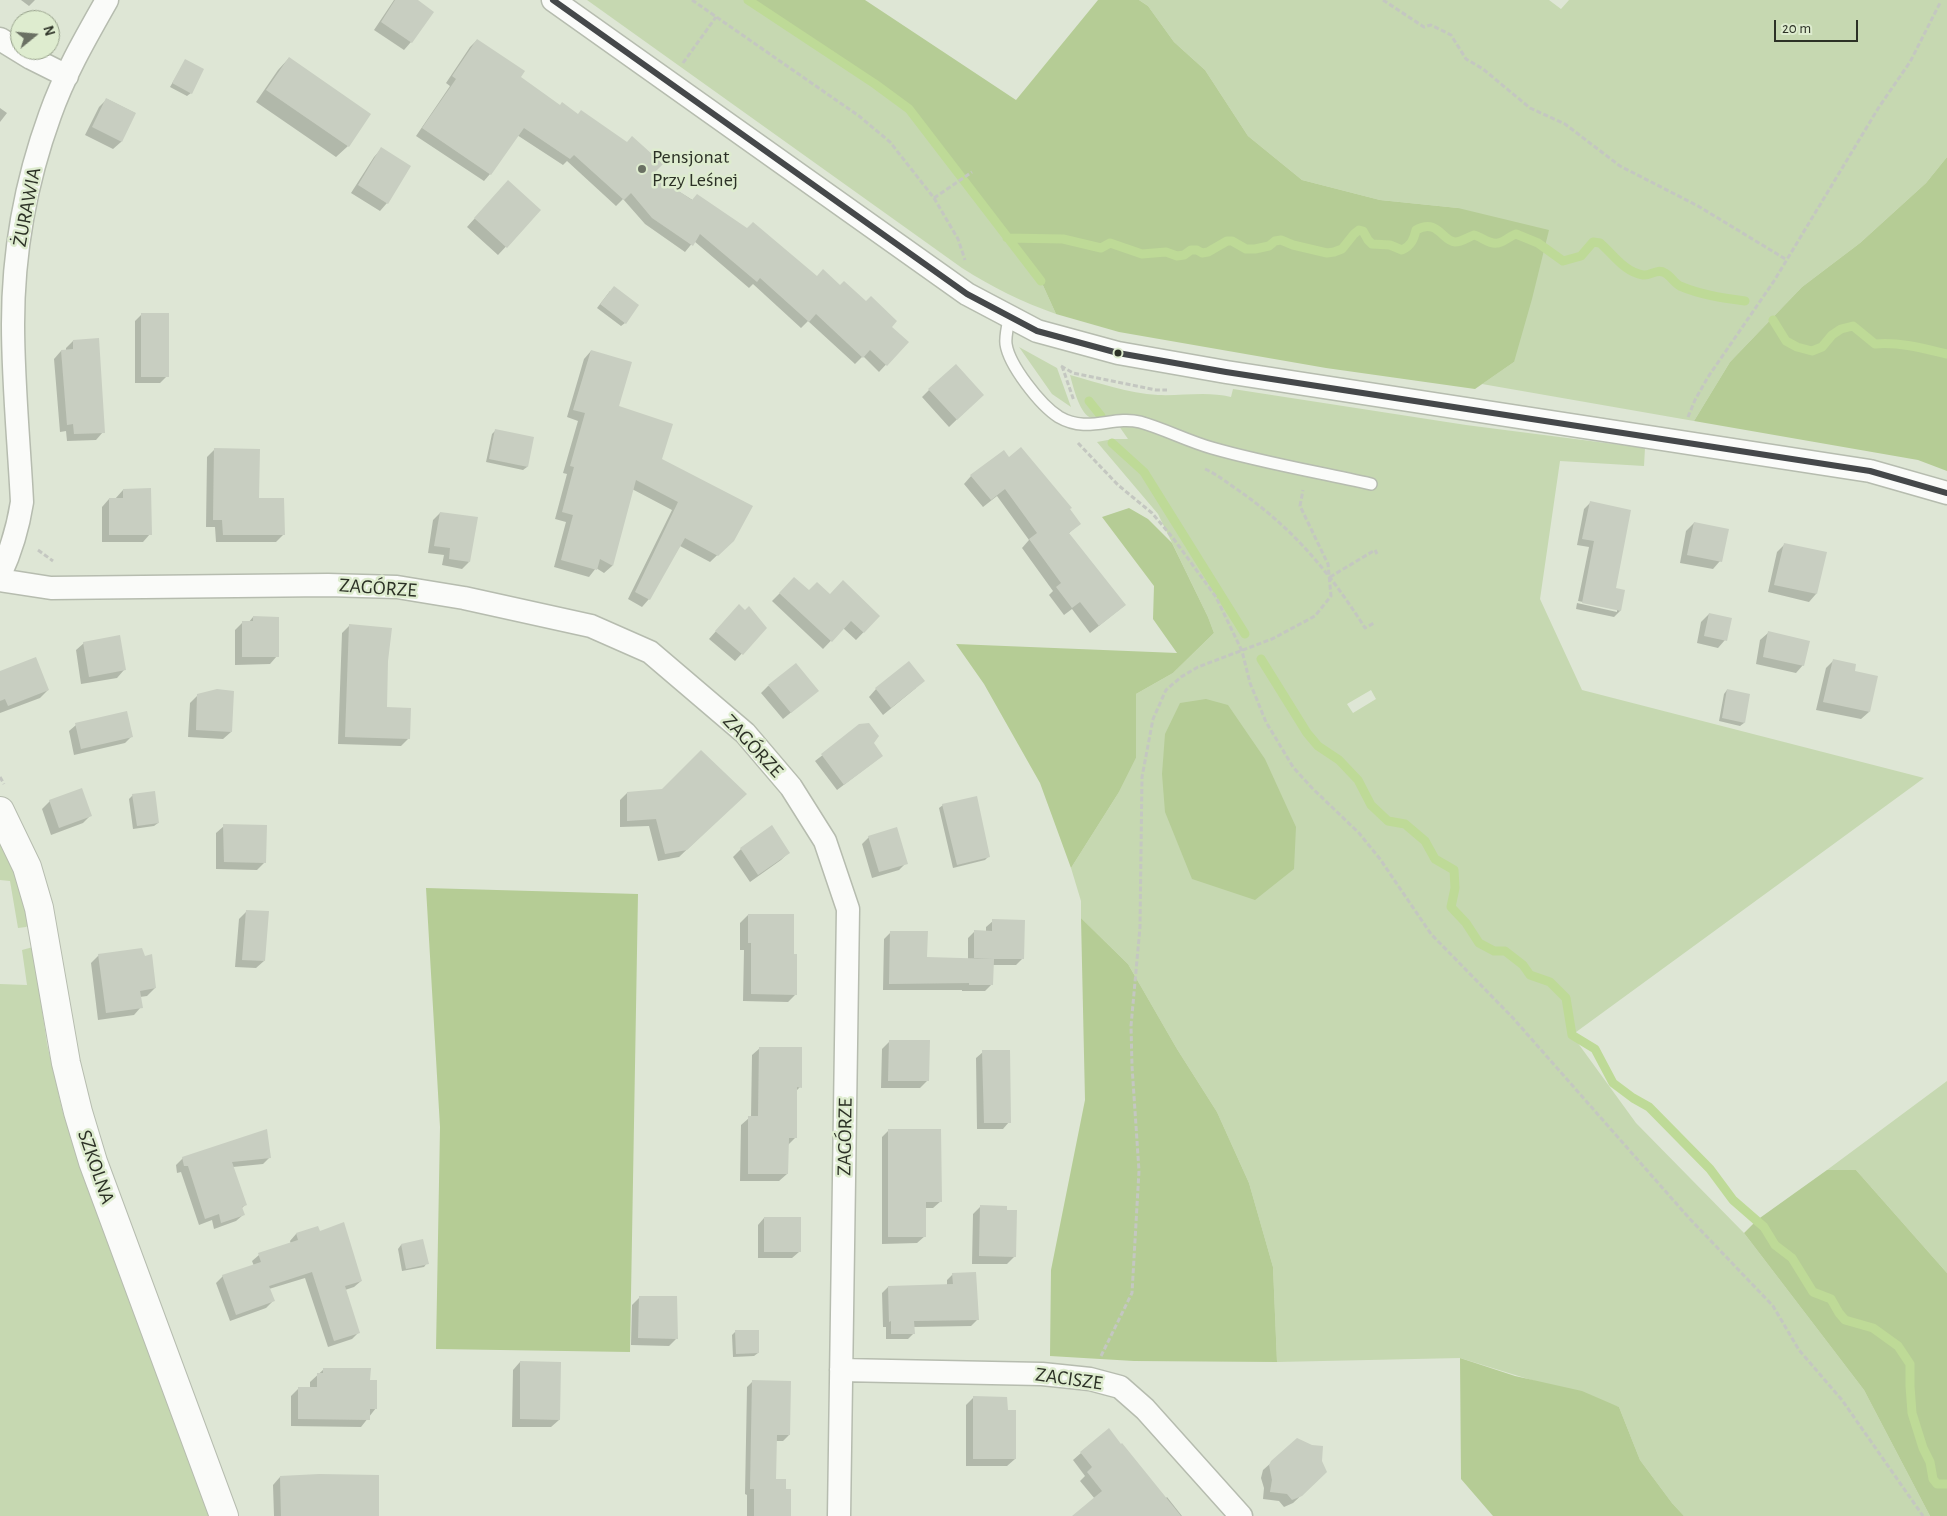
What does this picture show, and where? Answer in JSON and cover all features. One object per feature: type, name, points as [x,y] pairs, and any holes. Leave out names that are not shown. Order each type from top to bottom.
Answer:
[{"type":"street","name":"ŻURAWIA","points":[[0,575],[12,548],[22,502],[13,324],[20,236],[38,151],[50,115],[67,76],[107,0]]},
{"type":"street","points":[[553,0],[967,294],[1009,318],[1037,331],[1118,354],[1870,471],[1947,493]]},
{"type":"street","points":[[0,39],[31,58],[67,76]]},
{"type":"street","name":"ZAGÓRZE","points":[[0,580],[51,588],[328,585],[397,587],[464,598],[591,626],[650,652],[745,733],[791,787],[825,841],[848,909],[839,1516]]},
{"type":"street","name":"SZKOLNA","points":[[0,811],[26,867],[39,908],[66,1063],[91,1154],[224,1516]]},
{"type":"street","name":"ZACISZE","points":[[841,1370],[1042,1374],[1090,1379],[1120,1387],[1145,1409],[1241,1516]]},
{"type":"lane","points":[[1009,318],[1006,344],[1014,364],[1041,400],[1059,417],[1083,424],[1097,425],[1119,421],[1138,422],[1211,448],[1370,484]]},
{"type":"path","points":[[692,0],[858,116],[890,142],[934,198],[958,239],[972,280],[967,294]]},
{"type":"path","points":[[1383,0],[1424,27],[1431,25],[1451,35],[1466,59],[1483,69],[1530,108],[1565,124],[1620,166],[1698,206],[1787,260]]},
{"type":"path","points":[[1682,442],[1684,425],[1694,400],[1787,260],[1879,107],[1910,62],[1940,2]]},
{"type":"path","points":[[678,70],[716,17]]},
{"type":"path","points":[[934,198],[972,172]]},
{"type":"path","points":[[1062,366],[1083,424]]},
{"type":"path","points":[[1059,417],[1083,450],[1118,486],[1152,513],[1173,538],[1216,597],[1242,651],[1250,684],[1266,722],[1294,767],[1312,788],[1359,833],[1380,858],[1432,934],[1513,1018],[1689,1218],[1773,1306],[1799,1350],[1842,1400],[1923,1516]]},
{"type":"path","points":[[1201,467],[1261,506],[1296,537],[1330,577],[1365,628],[1374,623]]},
{"type":"path","points":[[1090,1379],[1132,1293],[1139,1171],[1131,1026],[1140,927],[1142,777],[1153,719],[1166,690],[1181,677],[1198,667],[1272,639],[1315,616],[1331,596],[1328,564],[1300,506],[1306,470]]},
{"type":"path","points":[[37,547],[39,552],[56,563]]},
{"type":"path","points":[[1330,577],[1375,550],[1377,554]]},
{"type":"green space","points":[[587,0],[748,0],[875,84],[909,109],[1041,281],[1056,314],[1008,294],[962,268]]},
{"type":"green space","points":[[748,0],[865,0],[1016,100],[1098,0],[1139,0],[1148,6],[1174,42],[1205,70],[1248,136],[1302,180],[1380,200],[1458,208],[1549,230],[1514,362],[1475,389],[1326,368],[1119,332],[1056,314],[1041,281],[909,109],[875,84]]},
{"type":"green space","points":[[1139,0],[1549,0],[1561,9],[1569,0],[1947,0],[1947,157],[1926,183],[1860,243],[1802,287],[1730,362],[1694,421],[1482,384],[1514,362],[1458,208],[1380,200],[1302,180],[1248,136],[1205,70],[1174,42],[1148,6]]},
{"type":"green space","points":[[1947,157],[1947,471],[1918,460],[1694,421],[1730,362],[1802,287],[1860,243],[1926,183]]},
{"type":"green space","points":[[1019,347],[1057,368],[1071,407],[1052,394]]},
{"type":"green space","points":[[1070,375],[1147,394],[1204,394],[1231,397],[1233,389],[1466,425],[1645,448],[1644,466],[1560,461],[1540,599],[1582,690],[1924,778],[1572,1035],[1636,1123],[1744,1233],[1864,1390],[1930,1516],[1684,1516],[1640,1460],[1619,1407],[1460,1358],[1277,1362],[1273,1267],[1249,1183],[1217,1112],[1177,1049],[1128,964],[1081,918],[1081,901],[1071,868],[1119,792],[1136,758],[1136,694],[1173,673],[1214,633],[1158,514],[1097,442],[1128,439],[1112,416],[1092,418],[1084,412],[1075,393]],"holes":[[[1371,690],[1376,699],[1353,713],[1347,704]]]},
{"type":"green space","points":[[1129,508],[1148,519],[1172,543],[1214,633],[1173,673],[1136,694],[1136,758],[1119,792],[1071,868],[1040,783],[984,684],[956,644],[1177,653],[1153,619],[1154,586],[1102,517]]},
{"type":"green space","points":[[1206,699],[1228,705],[1265,759],[1296,827],[1294,869],[1255,900],[1192,879],[1165,812],[1162,774],[1165,734],[1180,703]]},
{"type":"green space","points":[[0,840],[14,868],[31,923],[26,927],[18,928],[10,881],[0,880]]},
{"type":"green space","points":[[426,888],[638,894],[630,1352],[436,1349],[440,1127]]},
{"type":"green space","points":[[1081,918],[1128,964],[1177,1049],[1217,1112],[1249,1183],[1273,1267],[1277,1362],[1134,1361],[1050,1356],[1051,1270],[1085,1100]]},
{"type":"green space","points":[[33,947],[47,1044],[62,1109],[82,1174],[209,1516],[0,1516],[0,984],[27,985],[22,950]]},
{"type":"green space","points":[[1947,1081],[1947,1273],[1856,1170],[1827,1170]]},
{"type":"green space","points":[[1827,1170],[1856,1170],[1947,1273],[1947,1516],[1930,1516],[1864,1390],[1744,1233],[1757,1220]]},
{"type":"green space","points":[[1460,1358],[1515,1376],[1582,1391],[1619,1407],[1640,1460],[1684,1516],[1493,1516],[1461,1479]]},
{"type":"building","points":[[395,0],[418,0],[434,12],[412,43],[381,22]]},
{"type":"building","points":[[477,39],[525,71],[521,77],[560,105],[562,102],[578,114],[581,110],[627,142],[632,136],[663,164],[653,174],[692,200],[697,194],[747,228],[753,222],[817,276],[823,269],[840,285],[844,281],[866,301],[871,296],[897,321],[892,327],[909,342],[887,366],[870,350],[863,358],[816,314],[809,322],[760,278],[757,282],[700,234],[693,246],[652,218],[631,193],[624,200],[574,155],[570,159],[524,128],[491,175],[422,128],[456,79],[452,76]]},
{"type":"building","points":[[289,57],[371,114],[349,147],[266,90]]},
{"type":"building","points":[[185,59],[204,69],[192,94],[172,83]]},
{"type":"building","points":[[106,98],[136,113],[122,142],[92,127]]},
{"type":"building","points":[[381,147],[411,166],[388,204],[358,185]]},
{"type":"building","points":[[508,180],[541,210],[507,248],[474,218]]},
{"type":"building","points":[[614,286],[639,305],[626,324],[600,304]]},
{"type":"building","points":[[141,313],[169,313],[169,377],[141,377]]},
{"type":"building","points":[[99,338],[105,433],[74,434],[73,424],[67,425],[61,350],[73,349],[73,340]]},
{"type":"building","points":[[591,350],[632,362],[619,406],[673,424],[662,459],[753,506],[734,541],[718,556],[685,538],[650,600],[635,592],[678,502],[636,480],[613,566],[600,559],[597,570],[561,560],[573,515],[562,512],[574,467],[570,466],[585,413],[573,410]]},
{"type":"building","points":[[956,364],[984,395],[957,420],[928,389]]},
{"type":"building","points":[[495,429],[534,437],[528,467],[489,459]]},
{"type":"building","points":[[1021,447],[1072,508],[1070,509],[1081,524],[1069,533],[1126,605],[1099,626],[1080,602],[1072,608],[1056,587],[1061,583],[1029,539],[1037,533],[1005,489],[991,500],[970,475],[1004,450],[1009,457]]},
{"type":"building","points":[[214,448],[260,449],[259,498],[284,498],[285,535],[223,535],[222,520],[213,520]]},
{"type":"building","points":[[151,488],[152,535],[109,535],[109,498],[123,498],[123,489]]},
{"type":"building","points":[[1590,501],[1631,510],[1616,588],[1625,590],[1621,611],[1582,603],[1594,541],[1582,539]]},
{"type":"building","points":[[440,512],[478,517],[470,562],[449,559],[450,548],[434,546]]},
{"type":"building","points":[[1694,522],[1729,529],[1722,562],[1687,555]]},
{"type":"building","points":[[1784,543],[1827,552],[1817,594],[1774,585]]},
{"type":"building","points":[[794,577],[809,590],[817,582],[830,594],[843,580],[880,616],[864,633],[851,621],[832,642],[779,593]]},
{"type":"building","points":[[739,604],[745,610],[749,606],[767,628],[743,655],[715,631]]},
{"type":"building","points":[[1709,613],[1732,618],[1727,641],[1704,636]]},
{"type":"building","points":[[253,616],[279,617],[279,657],[242,657],[242,621],[253,621]]},
{"type":"building","points":[[349,624],[392,628],[388,661],[387,707],[411,708],[410,739],[345,737]]},
{"type":"building","points":[[1768,631],[1810,641],[1804,666],[1763,657]]},
{"type":"building","points":[[120,635],[126,670],[89,677],[83,642]]},
{"type":"building","points":[[36,657],[49,690],[8,706],[5,699],[0,701],[0,671]]},
{"type":"building","points":[[1833,659],[1856,664],[1855,671],[1878,676],[1870,712],[1823,702]]},
{"type":"building","points":[[909,661],[925,681],[891,708],[875,688]]},
{"type":"building","points":[[796,663],[819,691],[791,713],[768,685]]},
{"type":"building","points":[[217,689],[234,691],[232,732],[196,730],[197,694]]},
{"type":"building","points":[[1727,689],[1750,694],[1745,723],[1722,718]]},
{"type":"building","points":[[127,711],[133,737],[81,749],[75,723]]},
{"type":"building","points":[[869,723],[879,736],[874,743],[883,756],[844,785],[821,754],[859,724]]},
{"type":"building","points":[[701,750],[747,794],[687,850],[665,854],[656,819],[627,821],[627,792],[662,789]]},
{"type":"building","points":[[82,788],[92,816],[59,828],[49,800]]},
{"type":"building","points":[[155,791],[159,823],[137,826],[132,794]]},
{"type":"building","points":[[977,796],[990,857],[957,865],[942,804]]},
{"type":"building","points":[[223,824],[267,825],[266,863],[224,862]]},
{"type":"building","points":[[772,825],[790,853],[758,875],[740,848]]},
{"type":"building","points":[[897,827],[908,864],[879,872],[868,836]]},
{"type":"building","points":[[246,910],[269,911],[265,961],[242,960]]},
{"type":"building","points":[[748,914],[794,914],[794,954],[797,954],[797,995],[751,994],[751,943],[748,943]]},
{"type":"building","points":[[992,919],[1025,920],[1024,959],[974,959],[974,930],[992,931]]},
{"type":"building","points":[[890,931],[928,931],[927,957],[994,959],[993,985],[969,985],[969,983],[889,984]]},
{"type":"building","points":[[142,948],[145,956],[152,954],[156,988],[140,991],[143,1008],[106,1013],[98,954]]},
{"type":"building","points":[[889,1040],[930,1040],[929,1081],[888,1081]]},
{"type":"building","points":[[759,1047],[802,1047],[802,1088],[797,1087],[797,1138],[789,1138],[788,1174],[748,1174],[748,1116],[758,1116]]},
{"type":"building","points":[[982,1050],[1010,1050],[1011,1123],[984,1123]]},
{"type":"building","points":[[267,1129],[271,1158],[232,1162],[247,1205],[242,1207],[245,1215],[221,1223],[219,1214],[205,1219],[188,1166],[184,1166],[182,1157]]},
{"type":"building","points":[[888,1129],[941,1129],[942,1202],[926,1202],[926,1237],[888,1237]]},
{"type":"building","points":[[980,1205],[1007,1206],[1007,1210],[1017,1210],[1016,1257],[979,1256]]},
{"type":"building","points":[[764,1217],[801,1217],[801,1252],[764,1252]]},
{"type":"building","points":[[344,1222],[362,1281],[345,1286],[360,1333],[334,1341],[312,1272],[269,1286],[275,1301],[236,1315],[222,1275],[261,1262],[258,1253],[298,1240],[296,1233],[318,1226],[320,1231]]},
{"type":"building","points":[[423,1239],[429,1264],[406,1269],[401,1244]]},
{"type":"building","points":[[976,1272],[979,1320],[914,1321],[915,1334],[891,1334],[888,1286],[953,1284],[952,1273]]},
{"type":"building","points":[[639,1296],[677,1296],[678,1339],[638,1338]]},
{"type":"building","points":[[735,1330],[759,1330],[759,1353],[736,1354]]},
{"type":"building","points":[[520,1361],[561,1362],[560,1420],[520,1419]]},
{"type":"building","points":[[323,1368],[371,1368],[370,1380],[377,1380],[377,1409],[370,1409],[370,1420],[298,1419],[298,1387],[317,1387],[317,1373],[323,1373]]},
{"type":"building","points":[[752,1380],[791,1381],[790,1435],[777,1435],[776,1479],[786,1479],[786,1489],[791,1489],[791,1516],[754,1516],[754,1489],[750,1489]]},
{"type":"building","points":[[973,1396],[1007,1397],[1008,1410],[1016,1410],[1016,1459],[973,1459]]},
{"type":"building","points":[[1109,1428],[1181,1516],[1072,1516],[1102,1491],[1087,1472],[1092,1467],[1080,1452]]},
{"type":"building","points":[[1297,1438],[1312,1445],[1323,1446],[1322,1461],[1327,1472],[1302,1496],[1292,1500],[1287,1494],[1270,1492],[1272,1480],[1269,1465]]},
{"type":"building","points":[[319,1474],[379,1475],[379,1516],[281,1516],[280,1476]]},
{"type":"waterway","points":[[748,0],[875,84],[909,109],[1041,281]]},
{"type":"waterway","points":[[1007,238],[1063,239],[1101,248],[1110,243],[1142,254],[1166,252],[1177,256],[1184,255],[1191,250],[1197,250],[1202,253],[1208,252],[1227,241],[1232,241],[1246,249],[1255,249],[1269,246],[1275,241],[1281,240],[1293,245],[1327,253],[1342,249],[1359,230],[1363,231],[1372,244],[1390,245],[1402,250],[1412,242],[1416,230],[1423,227],[1435,228],[1450,241],[1455,242],[1474,235],[1492,243],[1498,243],[1516,234],[1538,243],[1563,261],[1581,256],[1593,242],[1600,243],[1619,262],[1636,273],[1646,275],[1662,272],[1667,274],[1678,285],[1696,292],[1745,301]]},
{"type":"waterway","points":[[1773,320],[1786,341],[1797,347],[1812,351],[1822,347],[1832,335],[1841,329],[1853,326],[1875,344],[1903,345],[1947,354]]},
{"type":"waterway","points":[[1089,401],[1101,416]]},
{"type":"waterway","points":[[1112,443],[1144,472],[1245,634]]},
{"type":"waterway","points":[[1261,659],[1307,733],[1318,746],[1339,760],[1358,780],[1371,805],[1388,821],[1405,824],[1425,841],[1435,859],[1454,870],[1455,888],[1451,907],[1466,923],[1479,943],[1494,951],[1505,951],[1523,965],[1530,975],[1550,982],[1566,998],[1572,1035],[1595,1049],[1613,1083],[1649,1107],[1710,1169],[1733,1200],[1764,1227],[1775,1245],[1792,1258],[1813,1292],[1831,1299],[1845,1320],[1873,1328],[1898,1346],[1910,1364],[1912,1413],[1923,1448],[1930,1462],[1933,1479],[1937,1484],[1947,1484]]},
{"type":"transit line","points":[[553,0],[967,294],[1037,331],[1118,353],[1226,372],[1870,471],[1947,493]]},
{"type":"place","name":"Pensjonat Przy Leśnej","points":[[642,169]]}]
